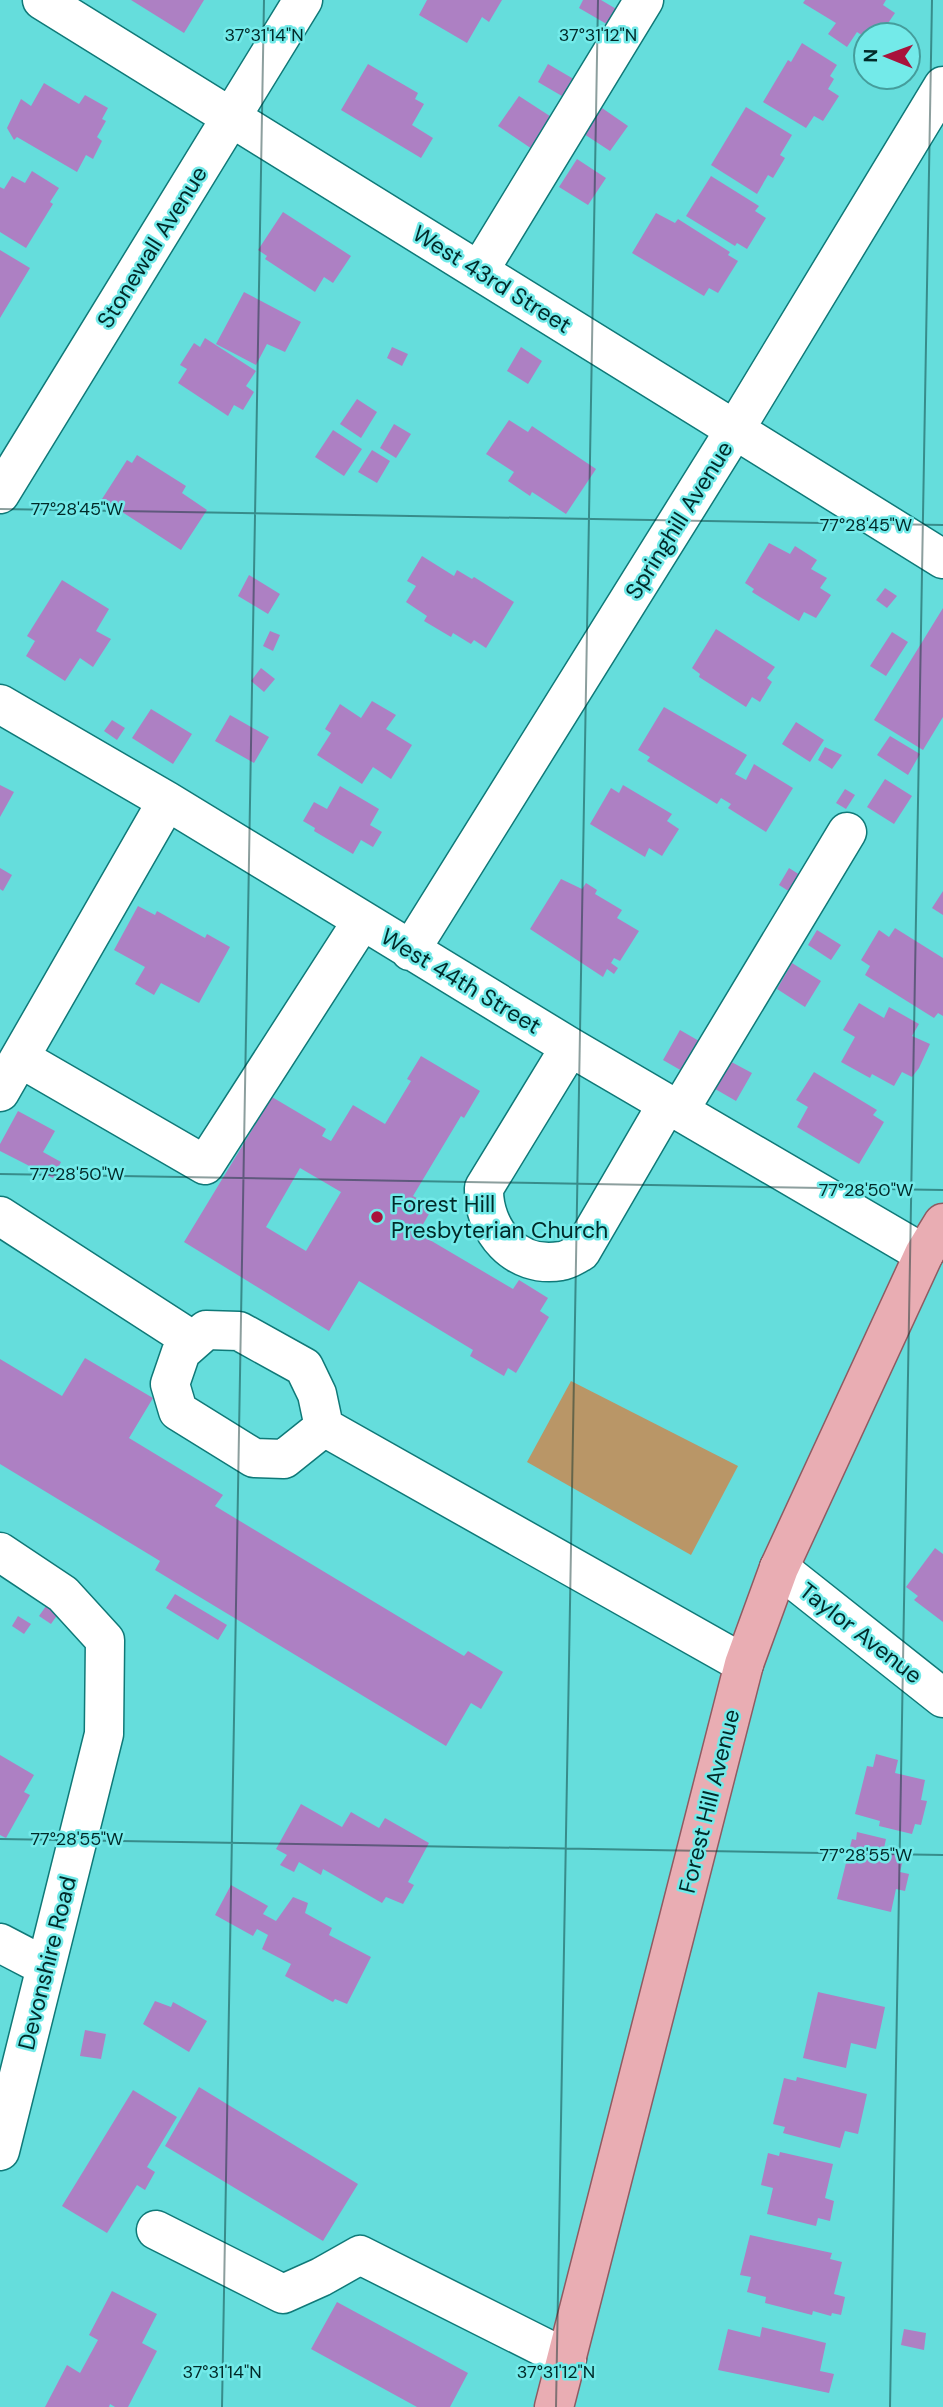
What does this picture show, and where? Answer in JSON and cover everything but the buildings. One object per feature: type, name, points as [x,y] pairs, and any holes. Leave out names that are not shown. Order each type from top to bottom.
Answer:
[{"type":"main road","name":"Forest Hill Avenue","points":[[554,2407],[744,1664],[779,1568],[933,1239]]},
{"type":"street","name":"West 43rd Street","points":[[42,0],[943,559]]},
{"type":"street","name":"Stonewall Avenue","points":[[0,494],[303,0]]},
{"type":"street","points":[[479,271],[644,0]]},
{"type":"street","name":"Springhill Avenue","points":[[410,951],[734,431],[943,86]]},
{"type":"street","name":"West 44th Street","points":[[0,704],[167,801],[410,951],[673,1107],[933,1239]]},
{"type":"street","points":[[0,1092],[167,801]]},
{"type":"street","points":[[569,1047],[484,1188],[484,1206],[490,1225],[505,1244],[524,1256],[541,1262],[563,1261],[581,1252],[847,832]]},
{"type":"street","points":[[20,1058],[205,1165],[362,921]]},
{"type":"street","points":[[0,1216],[192,1340]]},
{"type":"street","points":[[324,1427],[284,1459],[254,1458],[178,1411],[170,1384],[181,1352],[206,1330],[239,1331],[304,1367],[317,1394],[324,1427],[744,1664]]},
{"type":"street","name":"Devonshire Road","points":[[0,1552],[63,1594],[105,1640],[104,1734],[0,2151]]},
{"type":"street","name":"Taylor Avenue","points":[[779,1568],[943,1698]]},
{"type":"street","points":[[0,1943],[46,1966]]},
{"type":"street","points":[[156,2230],[283,2294],[360,2255],[567,2359]]},
{"type":"shaded area","points":[[571,1381],[738,1466],[691,1555],[527,1462]]},
{"type":"place","name":"Forest Hill Presbyterian Church","points":[[377,1217]]}]
